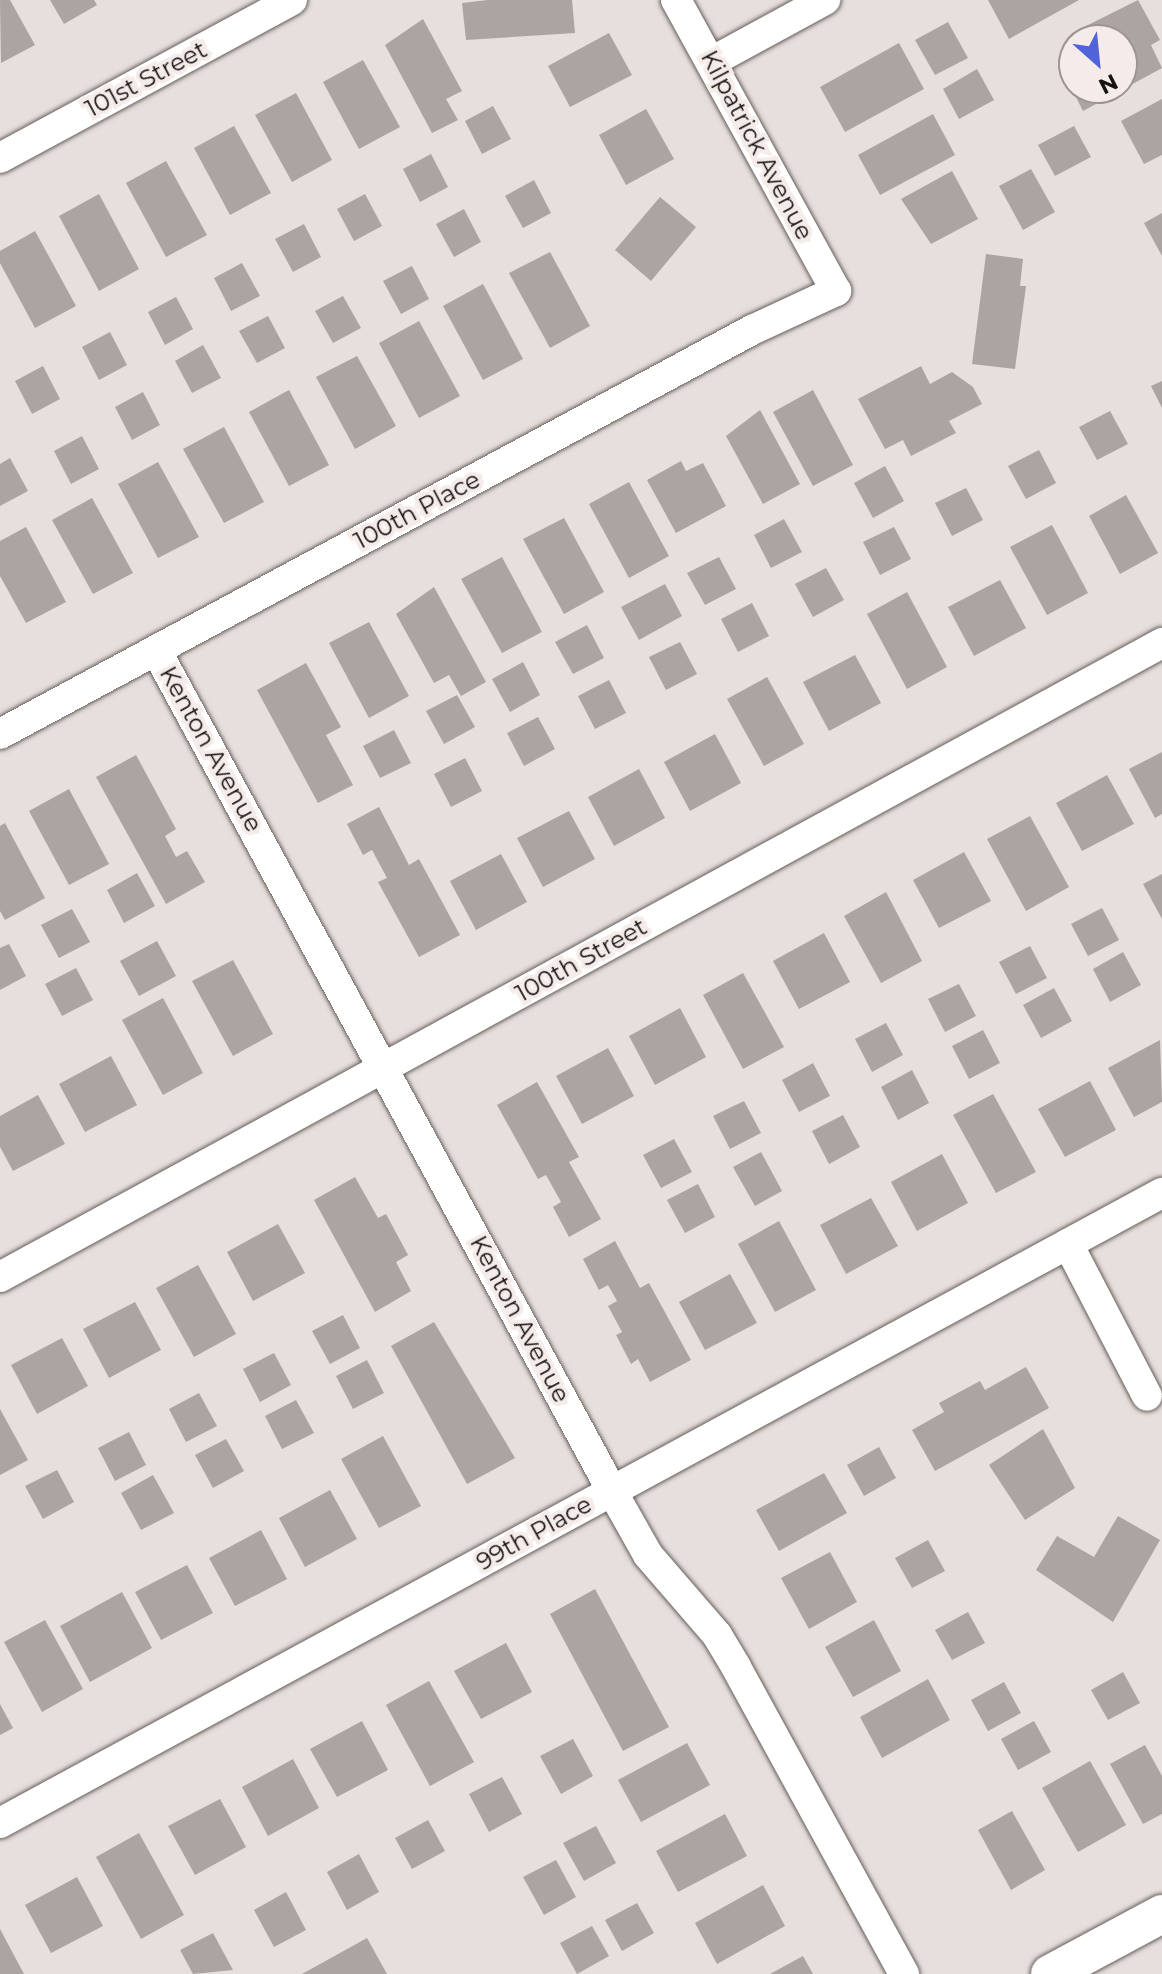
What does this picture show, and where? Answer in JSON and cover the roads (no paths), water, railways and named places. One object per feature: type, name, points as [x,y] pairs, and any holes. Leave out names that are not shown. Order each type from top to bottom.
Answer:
[{"type":"street","name":"101st Street","points":[[0,158],[292,0]]},
{"type":"street","name":"Kilpatrick Avenue","points":[[676,0],[713,61],[836,291]]},
{"type":"street","points":[[713,61],[825,0]]},
{"type":"street","name":"100th Place","points":[[0,734],[752,330],[836,291]]},
{"type":"street","name":"100th Street","points":[[0,1277],[1162,643]]},
{"type":"street","name":"Kenton Avenue","points":[[156,650],[386,1067],[612,1491],[669,1584],[717,1635],[904,1974]]},
{"type":"street","name":"99th Place","points":[[0,1823],[1162,1193]]},
{"type":"street","points":[[1068,1244],[1147,1396]]},
{"type":"street","points":[[1050,1974],[1162,1914]]}]
